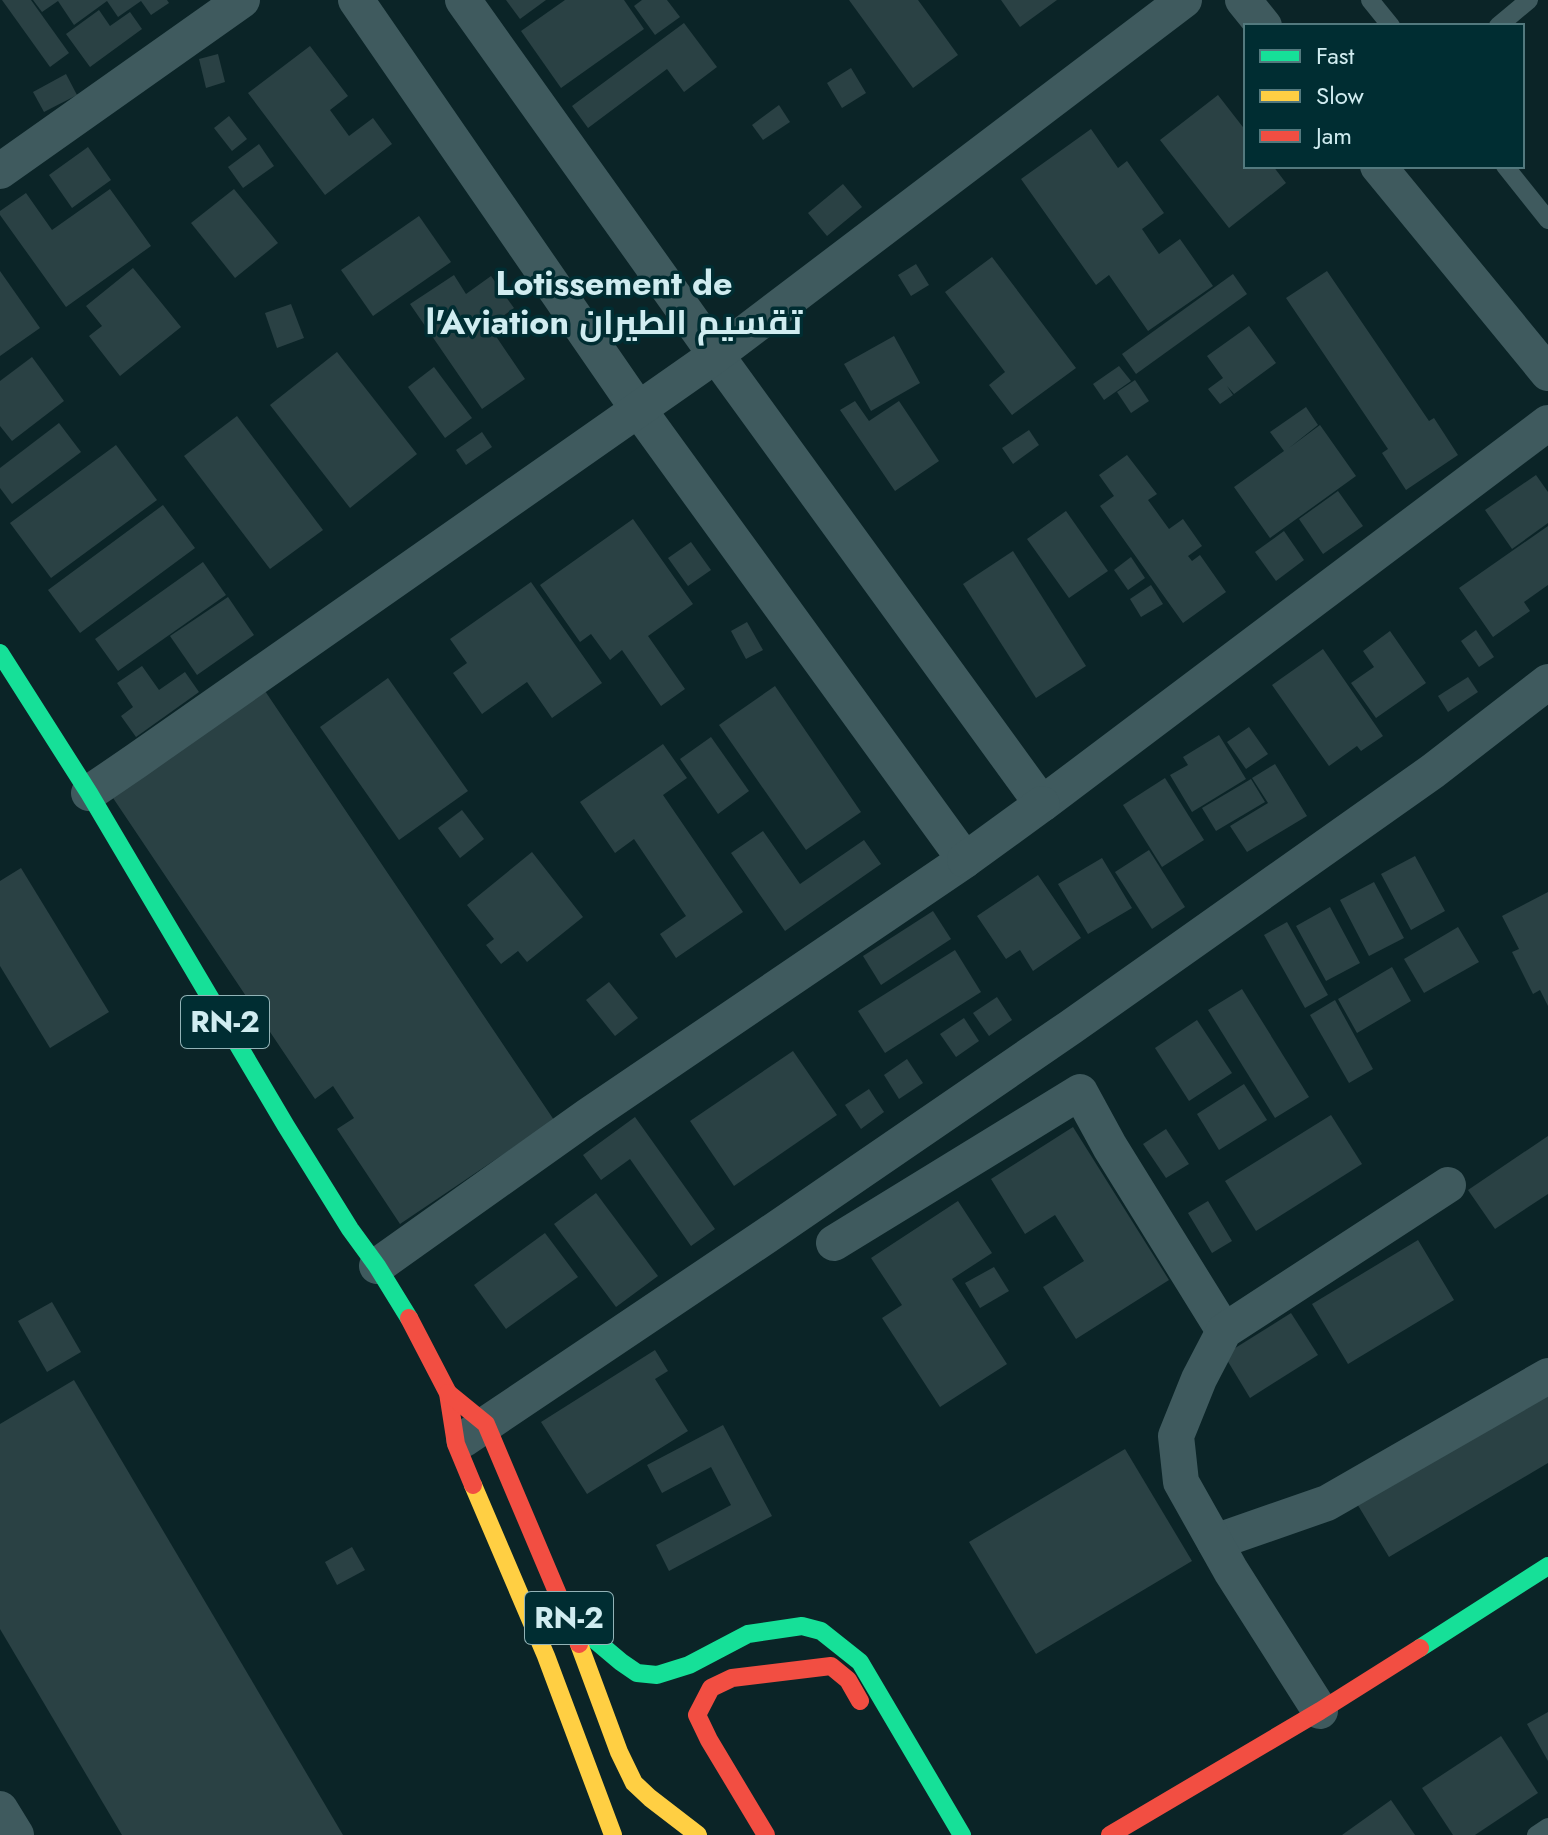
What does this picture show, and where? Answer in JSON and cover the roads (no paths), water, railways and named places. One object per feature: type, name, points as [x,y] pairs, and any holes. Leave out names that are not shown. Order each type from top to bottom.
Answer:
[{"type":"main road","name":"RN-2","points":[[0,653],[89,793],[286,1126],[407,1315],[448,1393],[456,1444],[546,1656],[613,1835]]},
{"type":"main road","name":"RN-2","points":[[448,1393],[486,1424],[570,1619],[619,1752],[634,1783],[702,1835]]},
{"type":"main road","points":[[1110,1835],[1320,1711],[1548,1566]]},
{"type":"main road","points":[[570,1619],[637,1673],[657,1675],[689,1665],[748,1634],[802,1626],[821,1631],[860,1662],[962,1835]]},
{"type":"main road","points":[[766,1835],[697,1715],[711,1688],[732,1678],[831,1666],[848,1680],[868,1715]]},
{"type":"street","points":[[0,171],[242,0]]},
{"type":"street","points":[[356,0],[638,409],[965,860]]},
{"type":"street","points":[[463,0],[1042,804]]},
{"type":"street","points":[[89,793],[716,355],[1184,0]]},
{"type":"street","points":[[1243,0],[1262,24]]},
{"type":"street","points":[[1380,168],[1548,373]]},
{"type":"street","points":[[377,1266],[588,1116],[965,860],[1548,423]]},
{"type":"street","points":[[456,1444],[779,1228],[1071,1027],[1433,771],[1548,682]]},
{"type":"street","points":[[834,1243],[1080,1092],[1110,1147],[1224,1331]]},
{"type":"street","points":[[1320,1711],[1231,1571],[1181,1482],[1176,1436],[1199,1379],[1224,1331],[1448,1185]]},
{"type":"street","points":[[1215,1542],[1327,1503],[1548,1376]]},
{"type":"street","points":[[0,1809],[16,1835]]},
{"type":"lane","points":[[1370,0],[1389,24]]},
{"type":"lane","points":[[1500,24],[1529,0]]},
{"type":"lane","points":[[1507,168],[1548,220]]},
{"type":"lane","points":[[1536,1835],[1548,1827]]},
{"type":"district","name":"Lotissement de l'Aviation تقسيم الطيران","points":[[614,302]]}]
